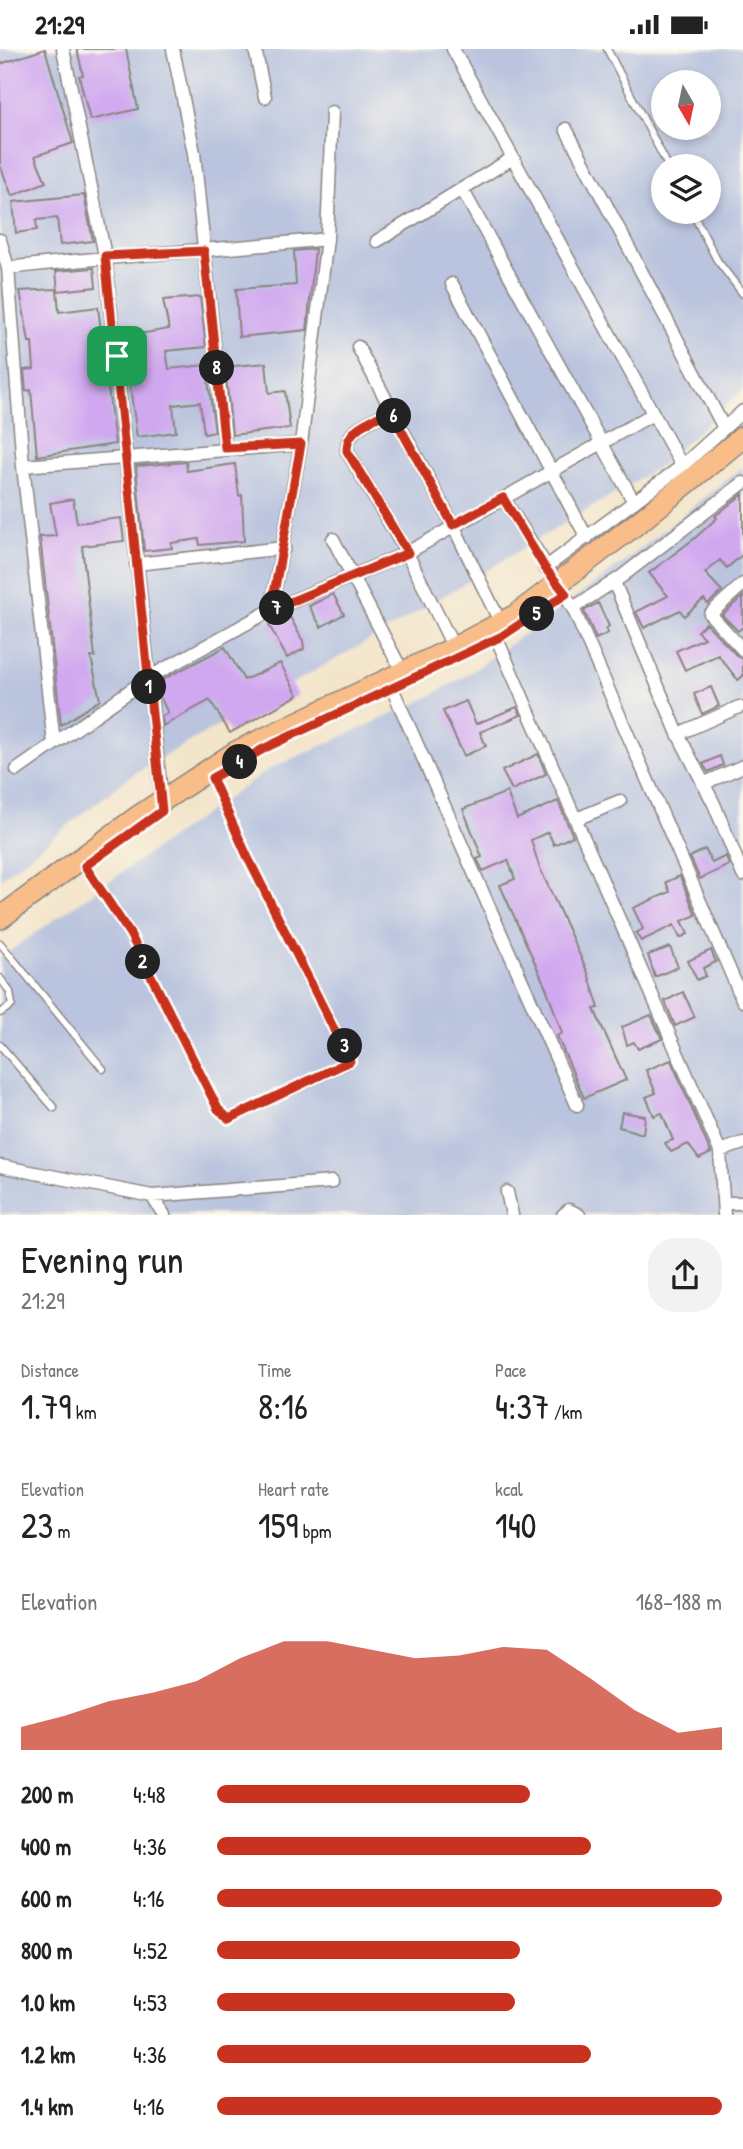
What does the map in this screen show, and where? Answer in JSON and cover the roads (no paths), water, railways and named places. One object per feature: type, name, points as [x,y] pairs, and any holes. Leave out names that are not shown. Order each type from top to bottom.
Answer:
[{"type":"main road","points":[[566,596],[734,432]]},
{"type":"main road","points":[[0,918],[245,748],[397,680],[566,596],[743,454]]},
{"type":"main road","points":[[0,930],[162,807],[265,748],[454,648],[499,631]]},
{"type":"street","points":[[63,49],[105,256],[128,457],[136,564],[162,807]]},
{"type":"street","points":[[173,49],[194,153],[225,448]]},
{"type":"street","points":[[255,49],[265,97]]},
{"type":"street","points":[[453,49],[511,159],[682,465]]},
{"type":"street","points":[[271,610],[301,444],[327,239],[332,112]]},
{"type":"street","points":[[566,129],[734,432]]},
{"type":"street","points":[[377,241],[511,159]]},
{"type":"street","points":[[462,189],[634,502]]},
{"type":"street","points":[[8,268],[105,256],[204,251],[327,239]]},
{"type":"street","points":[[0,240],[8,268],[23,467],[54,744]]},
{"type":"street","points":[[452,284],[587,538]]},
{"type":"street","points":[[358,347],[453,525],[499,631],[576,819],[720,1151],[725,1209],[743,1203]]},
{"type":"street","points":[[391,411],[351,432],[346,440],[347,451],[408,553],[454,648]]},
{"type":"street","points":[[545,568],[682,465],[734,432],[743,411]]},
{"type":"street","points":[[17,770],[148,678],[271,610],[408,553],[453,525],[553,472],[653,414]]},
{"type":"street","points":[[23,467],[225,448],[301,444]]},
{"type":"street","points":[[566,596],[614,582],[743,483]]},
{"type":"street","points":[[503,498],[545,568],[566,596],[743,1001]]},
{"type":"street","points":[[333,539],[355,575],[577,1105]]},
{"type":"street","points":[[136,564],[284,548]]},
{"type":"street","points":[[614,582],[678,734],[743,873]]},
{"type":"street","points":[[743,584],[710,614],[743,650]]},
{"type":"street","points":[[678,734],[739,707]]},
{"type":"street","points":[[703,784],[743,766]]},
{"type":"street","points":[[576,819],[621,801]]},
{"type":"street","points":[[720,1151],[743,1143]]},
{"type":"street","points":[[0,1166],[152,1196],[332,1182]]},
{"type":"street","points":[[507,1192],[512,1215]]},
{"type":"street","points":[[152,1196],[164,1215]]},
{"type":"street","points":[[564,1215],[569,1210],[579,1215]]},
{"type":"lane","points":[[607,49],[662,154]]},
{"type":"lane","points":[[698,224],[717,260],[743,294]]},
{"type":"lane","points":[[85,866],[130,934],[223,1115],[229,1119],[237,1117],[348,1065],[350,1055],[248,858],[212,778]]},
{"type":"lane","points":[[0,943],[103,1069]]},
{"type":"lane","points":[[0,978],[10,992],[12,1005],[0,1013]]},
{"type":"lane","points":[[0,1045],[54,1108]]}]
